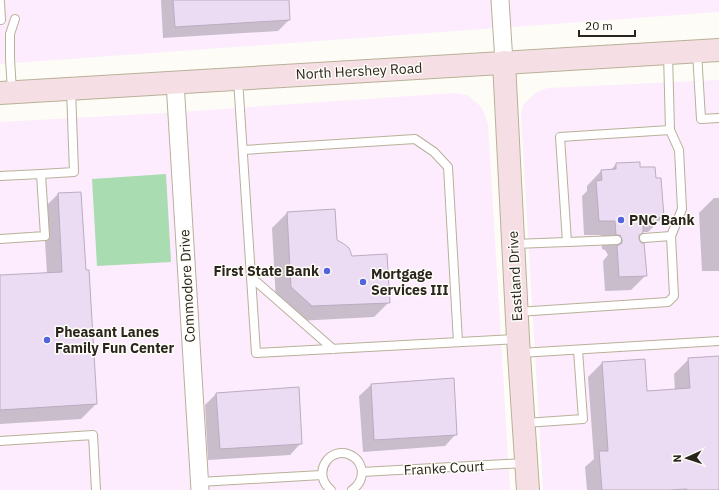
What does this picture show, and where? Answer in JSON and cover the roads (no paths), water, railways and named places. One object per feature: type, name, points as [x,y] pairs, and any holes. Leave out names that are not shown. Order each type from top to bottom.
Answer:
[{"type":"main road","name":"North Hershey Road","points":[[6,93],[719,50]]},
{"type":"main road","name":"Eastland Drive","points":[[504,62],[516,312],[528,490]]},
{"type":"street","points":[[500,0],[504,62]]},
{"type":"street","name":"Commodore Drive","points":[[175,82],[199,486]]},
{"type":"lane","points":[[0,2],[1,20]]},
{"type":"lane","points":[[6,93],[10,59],[10,34],[15,19]]},
{"type":"lane","points":[[697,51],[701,119],[719,118]]},
{"type":"lane","points":[[516,312],[668,302],[674,296],[671,236],[682,209],[679,150],[670,130],[668,53]]},
{"type":"lane","points":[[238,78],[256,353],[458,342],[578,350],[719,341]]},
{"type":"lane","points":[[0,176],[74,172],[71,89]]},
{"type":"lane","points":[[567,242],[560,138],[670,130]]},
{"type":"lane","points":[[243,150],[415,139],[434,152],[448,167],[458,342]]},
{"type":"lane","points":[[0,239],[45,236],[41,174]]},
{"type":"lane","points":[[644,238],[671,236]]},
{"type":"lane","points":[[513,244],[617,240]]},
{"type":"lane","points":[[251,277],[333,349]]},
{"type":"lane","points":[[523,424],[583,419],[578,350]]},
{"type":"lane","points":[[0,441],[93,435],[96,490]]},
{"type":"lane","points":[[331,490],[323,481],[322,468],[329,457],[340,452],[353,456],[358,460],[361,466],[362,472],[359,484],[352,490]]},
{"type":"lane","name":"Franke Court","points":[[362,472],[526,463]]},
{"type":"lane","points":[[199,486],[322,474]]},
{"type":"place","name":"PNC Bank","points":[[621,220]]},
{"type":"place","name":"First State Bank","points":[[327,271]]},
{"type":"place","name":"Mortgage Services III","points":[[363,282]]},
{"type":"place","name":"Pheasant Lanes Family Fun Center","points":[[47,340]]}]
